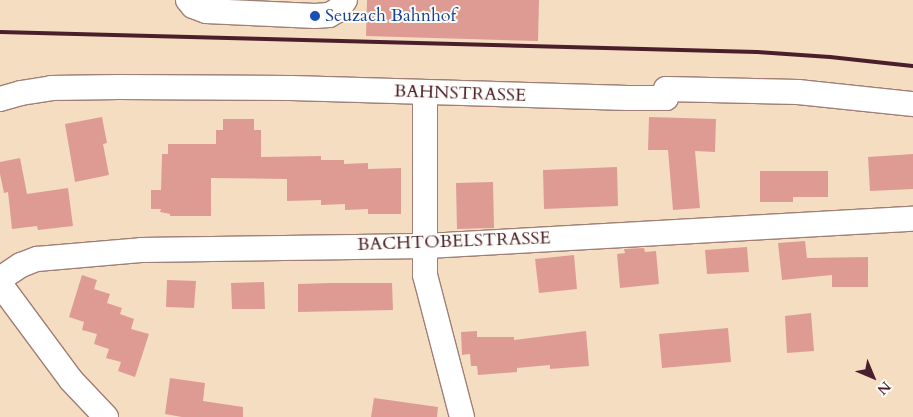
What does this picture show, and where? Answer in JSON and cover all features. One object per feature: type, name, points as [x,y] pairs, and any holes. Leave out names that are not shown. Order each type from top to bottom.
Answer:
[{"type":"street","points":[[188,0],[193,6],[206,11],[315,16],[329,15],[338,10],[344,0]]},
{"type":"street","name":"BAHNSTRASSE","points":[[0,99],[35,90],[70,88],[291,88],[647,98],[666,98],[666,90],[762,91],[845,95],[913,104]]},
{"type":"street","points":[[426,93],[425,276],[462,417]]},
{"type":"street","name":"BACHTOBELSTRASSE","points":[[0,279],[22,265],[37,259],[133,250],[426,246],[913,219]]},
{"type":"street","points":[[0,284],[71,380],[106,417]]},
{"type":"building","points":[[367,0],[539,0],[538,41],[366,36]]},
{"type":"building","points":[[102,117],[107,143],[103,144],[109,175],[75,182],[65,124]]},
{"type":"building","points":[[649,117],[716,119],[715,152],[695,151],[700,208],[673,210],[668,150],[648,150]]},
{"type":"building","points":[[223,119],[254,119],[254,130],[261,130],[261,157],[321,156],[321,160],[344,160],[344,164],[368,163],[368,169],[401,168],[401,214],[368,214],[368,209],[345,210],[345,204],[321,205],[321,200],[287,201],[287,179],[211,178],[211,216],[170,216],[170,214],[160,212],[161,209],[151,209],[151,190],[161,190],[162,154],[168,154],[168,144],[216,144],[216,130],[223,130]]},
{"type":"building","points":[[913,154],[913,189],[870,191],[868,157]]},
{"type":"building","points":[[20,158],[27,194],[68,188],[73,226],[38,230],[37,226],[12,229],[8,192],[4,193],[0,174],[0,162]]},
{"type":"building","points":[[617,167],[618,206],[544,209],[543,170]]},
{"type":"building","points":[[760,171],[828,171],[828,197],[793,197],[793,202],[760,202]]},
{"type":"building","points":[[493,182],[494,228],[457,229],[456,183]]},
{"type":"building","points":[[805,241],[807,258],[868,257],[868,287],[832,287],[832,275],[782,280],[778,243]]},
{"type":"building","points":[[747,247],[749,272],[707,274],[705,250]]},
{"type":"building","points":[[644,248],[645,252],[656,251],[659,284],[620,288],[617,254],[625,253],[624,249]]},
{"type":"building","points":[[574,255],[577,289],[539,293],[535,259]]},
{"type":"building","points":[[82,275],[97,280],[94,289],[110,294],[107,303],[122,308],[120,314],[134,319],[131,329],[149,334],[135,377],[118,371],[121,362],[106,358],[109,349],[94,344],[97,334],[82,330],[84,322],[69,317]]},
{"type":"building","points":[[167,280],[196,281],[194,308],[166,307]]},
{"type":"building","points":[[264,282],[265,309],[232,309],[231,283]]},
{"type":"building","points":[[392,283],[393,310],[298,312],[298,284]]},
{"type":"building","points":[[811,313],[814,351],[787,353],[785,316]]},
{"type":"building","points":[[728,328],[731,362],[662,368],[659,334]]},
{"type":"building","points":[[477,331],[477,337],[514,337],[514,340],[586,331],[589,366],[550,369],[550,365],[517,368],[517,372],[478,375],[477,366],[471,366],[470,354],[462,355],[461,332]]},
{"type":"building","points":[[170,378],[205,383],[203,401],[243,407],[243,417],[182,417],[165,414]]},
{"type":"building","points":[[374,398],[438,407],[437,417],[371,417]]},
{"type":"railway","points":[[0,32],[757,52],[830,57],[913,66]]},
{"type":"place","name":"Seuzach Bahnhof","points":[[315,16]]}]
